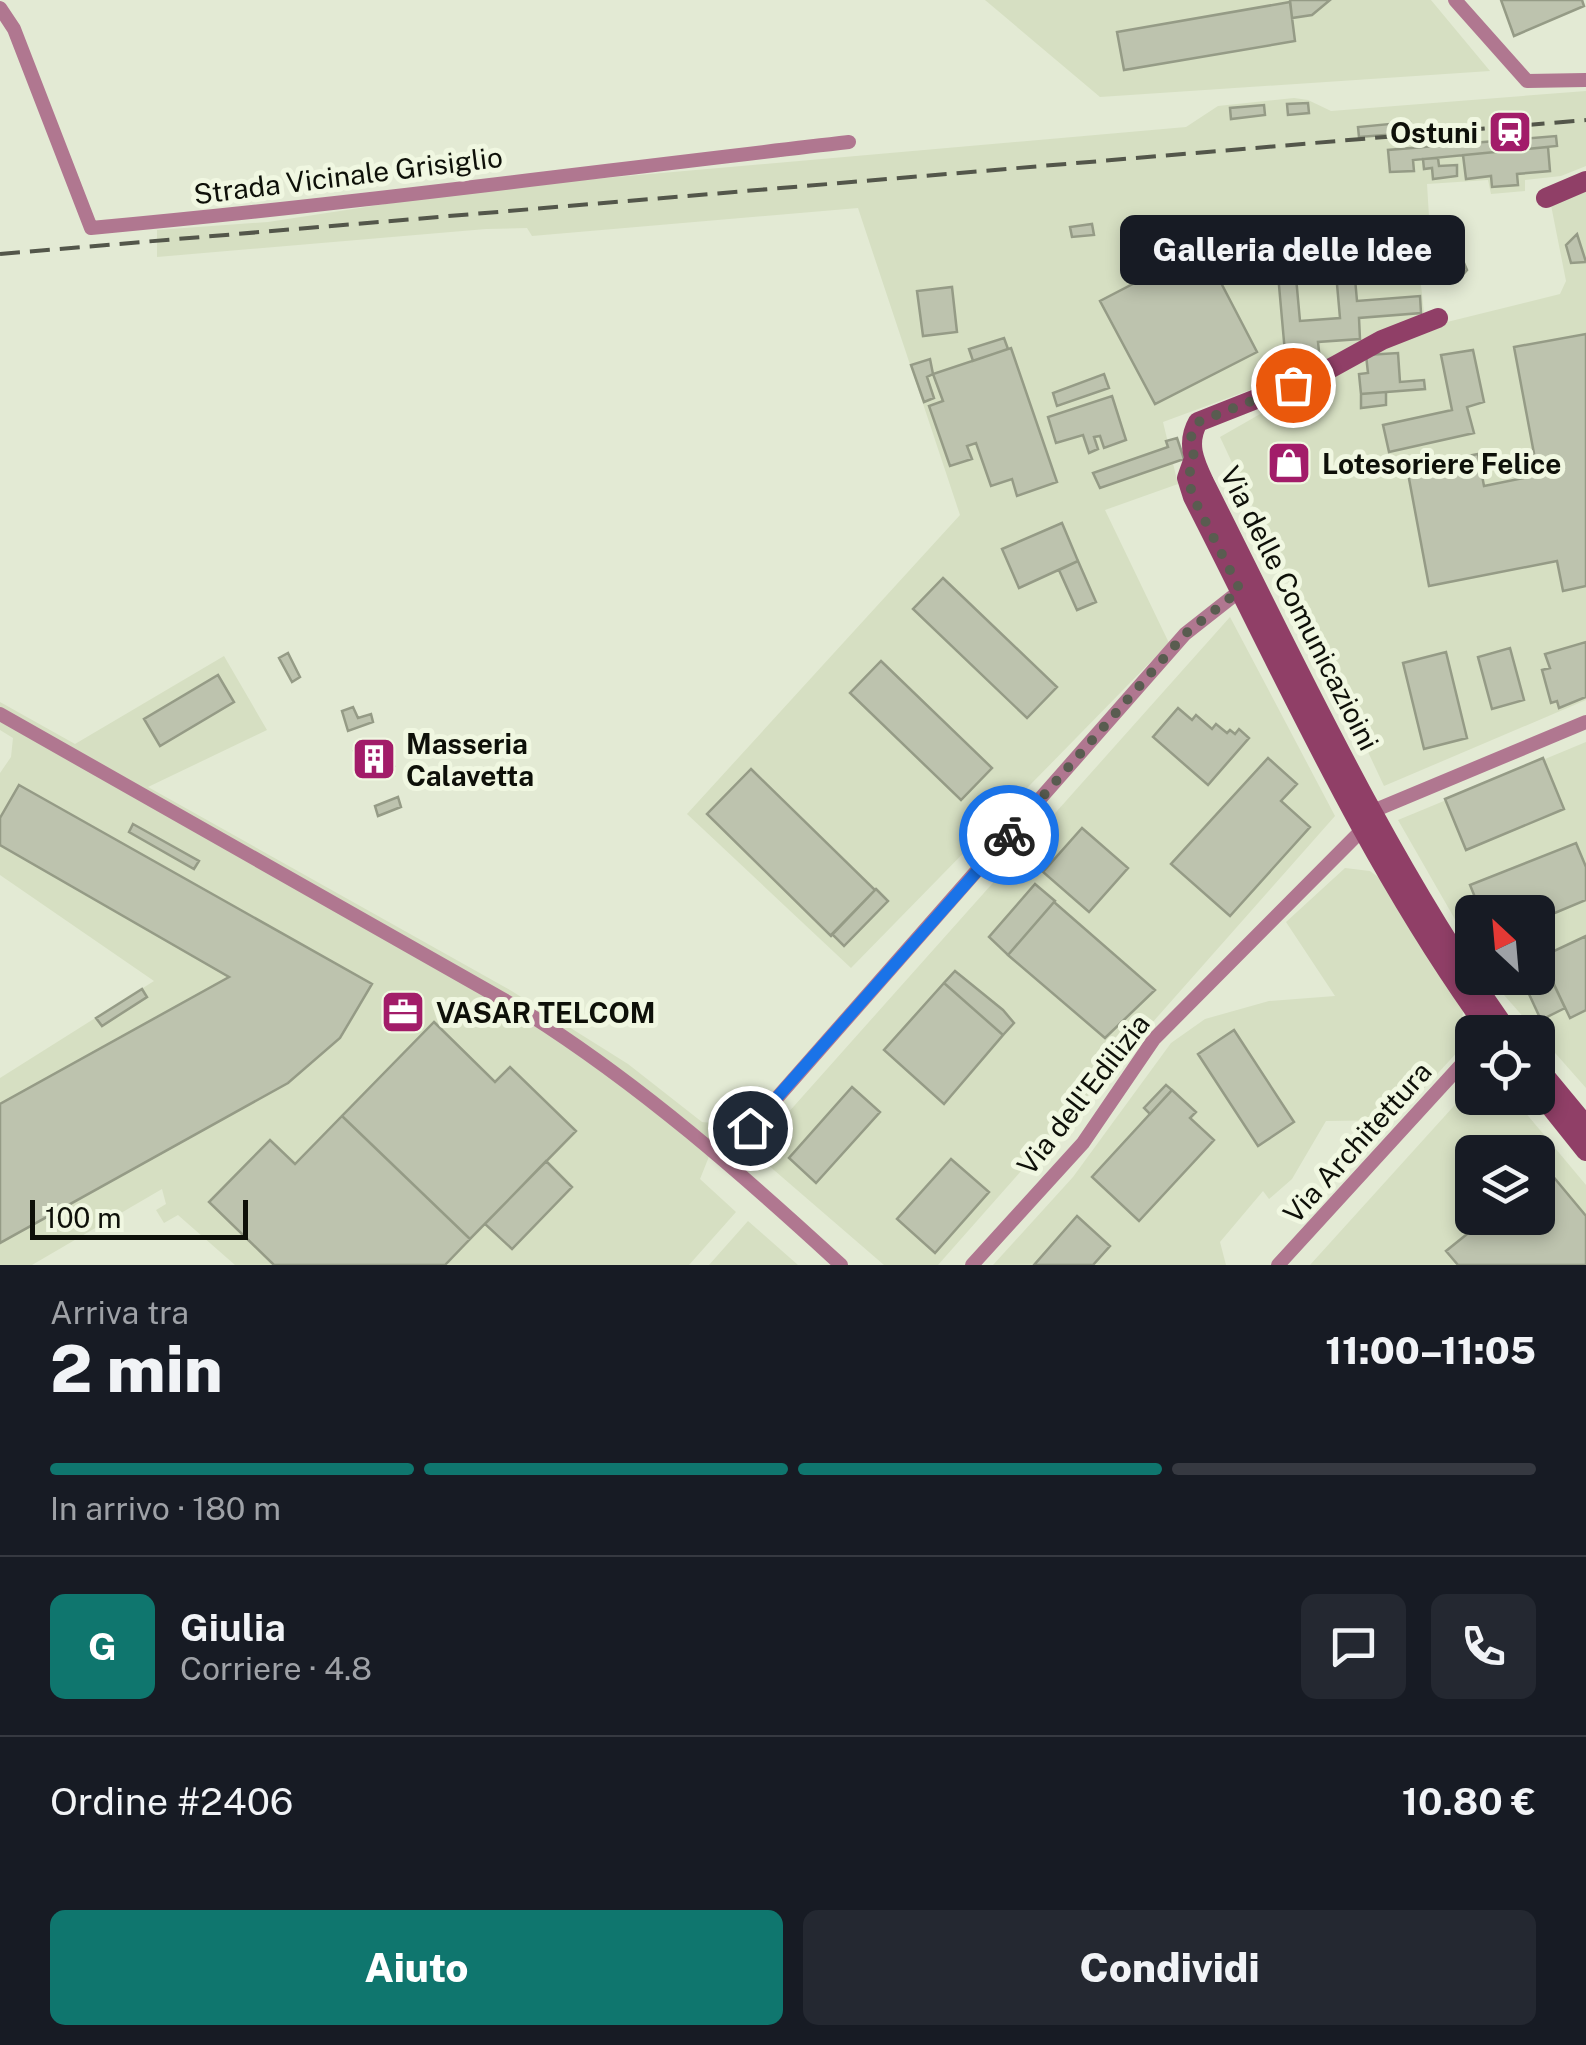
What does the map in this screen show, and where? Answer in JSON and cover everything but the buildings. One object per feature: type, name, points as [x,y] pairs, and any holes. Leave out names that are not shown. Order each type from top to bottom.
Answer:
[{"type":"street","points":[[1454,0],[1527,81],[1586,80]]},
{"type":"street","name":"Strada Vicinale Grisiglio","points":[[0,8],[14,29],[91,228],[351,204],[511,181],[849,142]]},
{"type":"street","points":[[1546,198],[1586,181]]},
{"type":"street","name":"Via delle Comunicazioini","points":[[1438,318],[1382,340],[1322,374],[1198,422],[1191,434],[1194,459],[1188,478],[1193,497],[1247,585],[1454,983],[1478,1015]]},
{"type":"street","points":[[725,1157],[1185,634],[1247,585]]},
{"type":"street","points":[[0,714],[527,1013],[607,1064],[725,1157],[841,1265]]},
{"type":"street","points":[[1368,820],[1586,722]]},
{"type":"street","name":"Via delle Comunicazioini","points":[[1368,820],[1496,1015]]},
{"type":"street","name":"Via dell'Edilizia","points":[[972,1265],[1083,1143],[1154,1039],[1368,820]]},
{"type":"street","name":"Via Architettura","points":[[1278,1265],[1455,1071]]},
{"type":"street","points":[[1555,1089],[1586,1126]]},
{"type":"street","points":[[1555,1112],[1586,1151]]},
{"type":"shaded area","points":[[985,0],[1431,0],[1490,71],[1100,97]]},
{"type":"shaded area","points":[[1586,91],[1586,166],[1561,176],[1525,180],[1525,191],[1491,194],[1488,180],[1427,184],[1429,217],[1414,219],[1424,313],[1317,365],[1163,422],[1178,484],[1105,510],[1169,643],[851,968],[687,814],[960,515],[858,208],[532,236],[527,228],[486,229],[157,257],[157,230],[268,222],[490,188],[1186,127],[1218,106],[1294,98],[1331,111]]},
{"type":"shaded area","points":[[1586,185],[1586,700],[1384,786],[1220,437],[1383,344],[1443,323],[1560,294],[1566,281],[1550,200]]},
{"type":"shaded area","points":[[1230,617],[1335,816],[938,1265],[884,1265],[753,1152]]},
{"type":"shaded area","points":[[224,656],[267,730],[148,787],[510,990],[628,1064],[702,1122],[722,1124],[700,1179],[736,1212],[689,1265],[235,1265],[178,1215],[164,1223],[156,1210],[166,1204],[162,1189],[32,1265],[0,1265],[0,1078],[154,981],[0,875],[0,773],[11,757],[13,738],[0,730],[0,702],[75,744]]},
{"type":"shaded area","points":[[1586,742],[1586,1088],[1555,1053],[1555,1015],[1522,1015],[1504,995],[1555,995],[1555,895],[1455,895],[1455,919],[1398,820]]},
{"type":"shaded area","points":[[1345,868],[1370,871],[1385,882],[1418,943],[1463,1009],[1463,1015],[1455,1015],[1455,1055],[1395,1120],[1326,1121],[1292,1179],[1269,1199],[1263,1191],[1220,1242],[1226,1265],[993,1265],[1073,1177],[1171,1043],[1205,1019],[1269,1001],[1335,996],[1286,922]]},
{"type":"shaded area","points":[[1455,1105],[1455,1115],[1527,1115],[1544,1135],[1455,1135],[1455,1235],[1555,1235],[1555,1148],[1586,1185],[1586,1265],[1310,1265]]},
{"type":"shaded area","points":[[748,1221],[798,1265],[709,1265]]},
{"type":"railway","points":[[0,254],[1586,120]]},
{"type":"way so far","points":[[1009,835],[1185,634],[1240,590],[1193,497],[1188,478],[1194,459],[1191,434],[1198,422],[1293,385]]},
{"type":"place","name":"Ostuni","points":[[1510,132]]},
{"type":"place","name":"Galleria delle Idee","points":[[1293,385]]},
{"type":"place","name":"Lotesoriere Felice","points":[[1289,463]]},
{"type":"place","name":"Masseria Calavetta","points":[[374,759]]},
{"type":"place","name":"VASAR TELCOM","points":[[403,1012]]},
{"type":"route","points":[[750,1128],[1009,835]]}]
